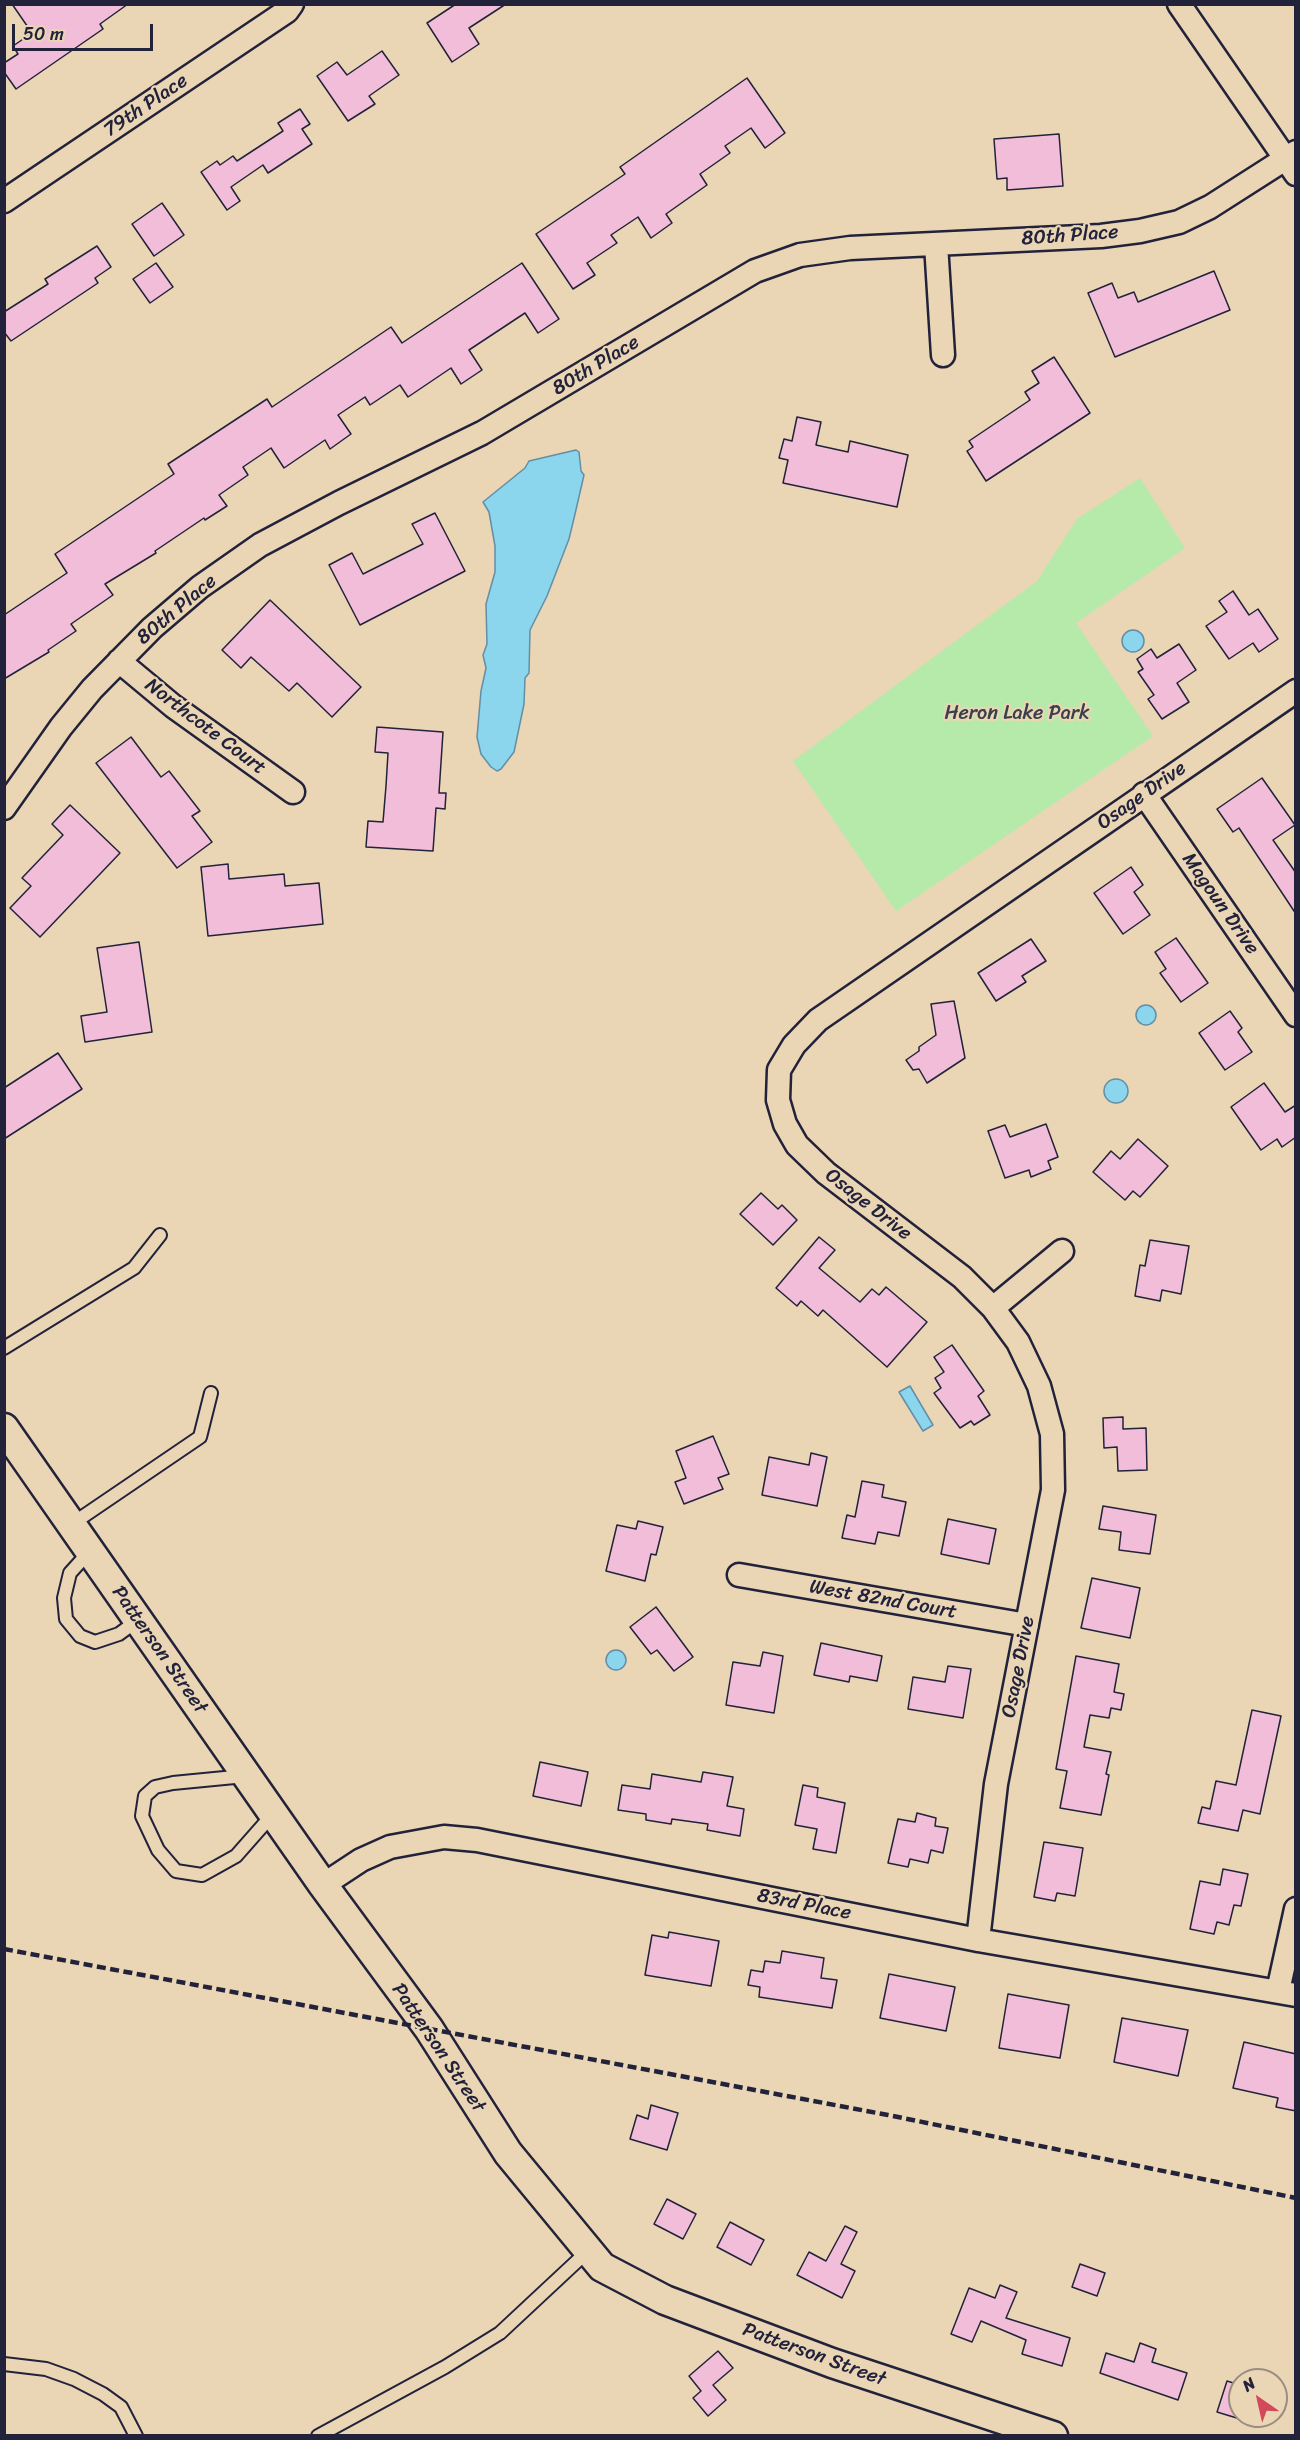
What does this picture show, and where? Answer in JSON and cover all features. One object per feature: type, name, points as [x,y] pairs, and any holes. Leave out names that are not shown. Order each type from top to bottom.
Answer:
[{"type":"street","name":"79th Place","points":[[4,201],[289,8],[312,4]]},
{"type":"street","points":[[1179,4],[1292,162]]},
{"type":"street","name":"80th Place","points":[[4,808],[61,727],[92,689],[152,628],[201,587],[260,545],[339,502],[482,434],[755,271],[800,255],[850,248],[1101,236],[1140,231],[1179,222],[1292,162]]},
{"type":"street","points":[[936,244],[943,355]]},
{"type":"street","name":"Northcote Court","points":[[119,661],[173,706],[293,792]]},
{"type":"street","name":"Osage Drive","points":[[978,1940],[996,1785],[1053,1490],[1052,1434],[1035,1377],[1018,1342],[993,1308],[963,1277],[826,1173],[796,1145],[785,1124],[778,1100],[779,1070],[794,1045],[818,1020],[1296,691]]},
{"type":"street","name":"Magoun Drive","points":[[1144,794],[1296,1015]]},
{"type":"street","points":[[993,1308],[1062,1251]]},
{"type":"street","name":"Patterson Street","points":[[4,1428],[323,1885],[429,2029],[508,2153],[602,2267],[665,2300],[832,2363],[1053,2436]]},
{"type":"street","name":"West 82nd Court","points":[[739,1575],[1027,1625]]},
{"type":"street","name":"83rd Place","points":[[323,1885],[362,1860],[390,1847],[444,1837],[477,1840],[978,1940],[1287,1993]]},
{"type":"street","points":[[1287,1993],[1296,1909]]},
{"type":"lane","points":[[4,1348],[134,1268],[160,1235]]},
{"type":"lane","points":[[72,1524],[200,1437],[211,1393]]},
{"type":"lane","points":[[90,1550],[70,1573],[64,1598],[66,1618],[80,1636],[95,1642],[119,1635],[138,1620]]},
{"type":"lane","points":[[247,1776],[155,1787],[145,1796],[142,1816],[158,1850],[176,1871],[202,1875],[236,1856],[273,1814]]},
{"type":"lane","points":[[318,2436],[445,2367],[500,2333],[589,2250]]},
{"type":"lane","points":[[4,2364],[46,2369],[74,2379],[103,2394],[121,2408],[136,2436]]},
{"type":"green space","name":"Heron Lake Park","points":[[1140,478],[1185,548],[1076,623],[1153,736],[896,911],[793,761],[1037,581],[1077,519]]},
{"type":"water","points":[[576,450],[579,452],[581,471],[584,475],[569,539],[547,596],[530,630],[529,673],[525,678],[524,704],[514,752],[497,771],[481,754],[477,737],[481,691],[486,668],[483,655],[487,644],[486,604],[495,572],[495,546],[489,512],[483,502],[525,468],[529,461]]},
{"type":"water","points":[[1133,630],[1141,633],[1144,641],[1141,649],[1133,652],[1125,649],[1122,641],[1125,633]]},
{"type":"water","points":[[1142,1005],[1150,1005],[1156,1011],[1156,1019],[1150,1025],[1142,1025],[1136,1019],[1136,1011]]},
{"type":"water","points":[[1116,1079],[1124,1083],[1128,1091],[1124,1099],[1116,1103],[1108,1099],[1104,1091],[1108,1083]]},
{"type":"water","points":[[910,1386],[933,1425],[923,1431],[899,1392]]},
{"type":"water","points":[[612,1650],[620,1650],[626,1656],[626,1664],[620,1670],[612,1670],[606,1664],[606,1656]]},
{"type":"building","points":[[12,4],[128,4],[100,24],[103,29],[16,89],[4,72],[4,63],[18,54],[13,46],[32,33]]},
{"type":"building","points":[[456,4],[506,4],[469,28],[479,44],[452,62],[427,23]]},
{"type":"building","points":[[382,51],[399,75],[369,96],[375,104],[348,121],[317,76],[337,62],[347,75]]},
{"type":"building","points":[[747,78],[785,133],[765,148],[751,128],[725,146],[730,153],[700,174],[707,185],[666,214],[672,223],[651,238],[638,217],[611,235],[617,243],[587,263],[595,275],[573,289],[536,234],[625,174],[620,167]]},
{"type":"building","points":[[300,109],[310,124],[302,129],[312,144],[268,173],[263,165],[231,187],[240,201],[227,210],[201,172],[217,161],[220,165],[233,156],[237,161],[283,131],[278,123]]},
{"type":"building","points":[[1059,134],[1063,186],[1007,190],[1007,178],[997,179],[994,139]]},
{"type":"building","points":[[162,203],[184,235],[154,256],[132,224]]},
{"type":"building","points":[[97,246],[111,267],[95,278],[98,283],[11,341],[4,332],[4,312],[48,284],[45,279]]},
{"type":"building","points":[[156,263],[173,287],[150,303],[133,279]]},
{"type":"building","points":[[522,263],[559,319],[538,333],[525,313],[469,350],[482,370],[461,384],[451,368],[408,397],[400,385],[370,405],[365,397],[338,415],[351,434],[330,449],[325,440],[284,468],[271,448],[243,467],[248,475],[219,495],[227,506],[205,520],[204,518],[155,551],[156,553],[105,584],[113,595],[71,624],[76,631],[48,650],[49,652],[4,679],[4,615],[67,573],[55,554],[174,474],[168,464],[267,399],[272,407],[391,327],[402,343]]},
{"type":"building","points":[[1214,271],[1230,310],[1115,357],[1088,293],[1112,283],[1118,298],[1134,292],[1138,302]]},
{"type":"building","points":[[1054,357],[1090,413],[986,481],[967,451],[973,447],[969,441],[1030,400],[1025,392],[1039,383],[1032,371]]},
{"type":"building","points":[[797,417],[821,422],[816,445],[848,452],[850,441],[908,455],[897,507],[783,483],[788,460],[779,458],[784,439],[792,441]]},
{"type":"building","points":[[435,513],[465,571],[360,625],[329,565],[352,553],[363,574],[423,544],[412,524]]},
{"type":"building","points":[[1233,591],[1249,615],[1258,609],[1278,639],[1259,652],[1253,643],[1229,659],[1206,626],[1227,612],[1219,601]]},
{"type":"building","points":[[270,600],[361,687],[332,717],[297,683],[289,691],[251,657],[241,668],[222,650]]},
{"type":"building","points":[[1179,644],[1196,670],[1177,683],[1189,702],[1162,719],[1148,699],[1154,695],[1138,672],[1143,669],[1137,659],[1151,649],[1157,658]]},
{"type":"building","points":[[377,727],[443,732],[439,793],[446,793],[445,809],[436,808],[433,851],[366,847],[368,821],[383,822],[388,753],[375,752]]},
{"type":"building","points":[[131,737],[161,777],[169,771],[200,811],[192,816],[212,842],[177,868],[96,763]]},
{"type":"building","points":[[1262,778],[1295,825],[1273,840],[1296,873],[1296,914],[1239,828],[1233,832],[1217,809]]},
{"type":"building","points":[[70,805],[120,853],[40,937],[10,908],[31,886],[22,878],[63,835],[52,824]]},
{"type":"building","points":[[228,864],[229,879],[284,874],[285,886],[319,883],[323,924],[208,936],[201,867]]},
{"type":"building","points":[[1131,867],[1143,885],[1134,892],[1150,915],[1123,934],[1094,893]]},
{"type":"building","points":[[1176,938],[1208,983],[1181,1002],[1160,973],[1166,969],[1155,952]]},
{"type":"building","points":[[1031,939],[1046,961],[1022,976],[1026,982],[996,1001],[978,973]]},
{"type":"building","points":[[139,942],[152,1032],[85,1042],[81,1016],[107,1012],[97,948]]},
{"type":"building","points":[[954,1001],[965,1058],[927,1083],[919,1069],[913,1070],[906,1060],[936,1035],[931,1004]]},
{"type":"building","points":[[1230,1011],[1242,1028],[1238,1032],[1252,1052],[1225,1070],[1199,1033]]},
{"type":"building","points":[[58,1053],[82,1089],[4,1139],[4,1088]]},
{"type":"building","points":[[1264,1083],[1285,1112],[1296,1105],[1296,1137],[1282,1147],[1277,1139],[1261,1150],[1231,1107]]},
{"type":"building","points":[[1046,1124],[1058,1157],[1048,1161],[1051,1169],[1031,1177],[1029,1170],[1005,1178],[988,1131],[1005,1125],[1010,1137]]},
{"type":"building","points":[[1138,1139],[1168,1166],[1140,1197],[1133,1191],[1125,1200],[1093,1172],[1111,1151],[1120,1159]]},
{"type":"building","points":[[761,1193],[778,1209],[782,1205],[797,1220],[773,1245],[740,1214]]},
{"type":"building","points":[[819,1237],[835,1250],[819,1268],[860,1302],[872,1289],[879,1295],[886,1287],[927,1322],[887,1367],[823,1310],[818,1316],[801,1301],[797,1306],[776,1288]]},
{"type":"building","points":[[1150,1240],[1189,1246],[1181,1294],[1162,1290],[1160,1301],[1135,1296],[1140,1265],[1145,1266]]},
{"type":"building","points":[[952,1345],[984,1391],[978,1396],[990,1415],[974,1425],[971,1421],[960,1428],[934,1393],[941,1388],[935,1378],[944,1372],[934,1357]]},
{"type":"building","points":[[1123,1417],[1123,1429],[1146,1428],[1147,1470],[1118,1471],[1117,1447],[1104,1448],[1103,1418]]},
{"type":"building","points":[[713,1436],[729,1474],[718,1478],[723,1489],[684,1504],[675,1482],[686,1478],[676,1451]]},
{"type":"building","points":[[811,1453],[827,1457],[817,1506],[762,1495],[769,1457],[809,1465]]},
{"type":"building","points":[[862,1481],[884,1485],[882,1497],[906,1502],[899,1536],[878,1532],[875,1544],[842,1538],[847,1515],[855,1517]]},
{"type":"building","points":[[1103,1506],[1156,1515],[1150,1554],[1119,1550],[1121,1532],[1099,1529]]},
{"type":"building","points":[[948,1519],[996,1529],[989,1564],[941,1554]]},
{"type":"building","points":[[638,1521],[663,1527],[656,1555],[651,1554],[645,1581],[606,1571],[617,1525],[636,1529]]},
{"type":"building","points":[[1092,1578],[1140,1588],[1130,1638],[1081,1628]]},
{"type":"building","points":[[656,1607],[693,1657],[674,1671],[657,1650],[651,1654],[630,1627]]},
{"type":"building","points":[[821,1643],[882,1656],[877,1681],[850,1676],[849,1682],[814,1675]]},
{"type":"building","points":[[763,1652],[783,1656],[774,1713],[726,1705],[733,1662],[760,1666]]},
{"type":"building","points":[[1076,1656],[1119,1664],[1114,1692],[1124,1694],[1121,1710],[1111,1708],[1109,1718],[1090,1715],[1084,1747],[1111,1752],[1101,1815],[1060,1808],[1067,1771],[1056,1769]]},
{"type":"building","points":[[948,1666],[971,1669],[963,1718],[908,1709],[913,1677],[945,1682]]},
{"type":"building","points":[[1252,1710],[1281,1716],[1260,1814],[1243,1810],[1238,1831],[1198,1823],[1202,1807],[1210,1809],[1216,1781],[1236,1785]]},
{"type":"building","points":[[540,1762],[588,1772],[581,1806],[533,1796]]},
{"type":"building","points":[[703,1772],[733,1777],[727,1806],[744,1809],[740,1836],[707,1830],[708,1824],[672,1819],[671,1824],[646,1820],[646,1814],[618,1810],[622,1785],[650,1789],[652,1774],[701,1782]]},
{"type":"building","points":[[803,1785],[818,1788],[817,1797],[845,1803],[836,1853],[813,1849],[817,1829],[795,1825]]},
{"type":"building","points":[[917,1813],[936,1818],[935,1826],[948,1828],[943,1853],[931,1850],[928,1863],[910,1859],[908,1867],[888,1863],[898,1819],[915,1822]]},
{"type":"building","points":[[1044,1842],[1083,1848],[1075,1896],[1057,1893],[1055,1901],[1034,1897]]},
{"type":"building","points":[[1223,1869],[1248,1874],[1241,1906],[1234,1905],[1229,1925],[1217,1922],[1214,1934],[1190,1929],[1200,1881],[1220,1885]]},
{"type":"building","points":[[669,1932],[719,1941],[711,1986],[645,1975],[652,1935],[668,1938]]},
{"type":"building","points":[[782,1951],[824,1958],[821,1978],[837,1980],[832,2008],[759,1997],[760,1987],[748,1985],[751,1970],[763,1972],[765,1961],[780,1963]]},
{"type":"building","points":[[889,1974],[955,1987],[946,2031],[880,2018]]},
{"type":"building","points":[[1008,1994],[1069,2005],[1060,2058],[999,2048]]},
{"type":"building","points":[[1122,2018],[1188,2030],[1178,2076],[1114,2062]]},
{"type":"building","points":[[1244,2042],[1296,2054],[1296,2111],[1276,2107],[1278,2098],[1233,2088]]},
{"type":"building","points":[[651,2105],[678,2113],[667,2150],[630,2139],[637,2115],[648,2119]]},
{"type":"building","points":[[667,2199],[696,2214],[683,2239],[654,2224]]},
{"type":"building","points":[[730,2222],[764,2240],[751,2265],[717,2247]]},
{"type":"building","points":[[845,2226],[857,2232],[841,2264],[855,2271],[842,2298],[797,2275],[809,2252],[826,2261]]},
{"type":"building","points":[[1080,2264],[1105,2273],[1097,2296],[1072,2287]]},
{"type":"building","points":[[1000,2285],[1017,2292],[1006,2318],[1070,2338],[1062,2366],[1022,2354],[1026,2340],[981,2321],[972,2342],[951,2334],[969,2288],[995,2298]]},
{"type":"building","points":[[1140,2343],[1156,2349],[1152,2362],[1187,2373],[1178,2400],[1100,2373],[1106,2353],[1134,2362]]},
{"type":"building","points":[[718,2351],[733,2368],[713,2385],[726,2400],[708,2416],[693,2398],[701,2391],[689,2376]]},
{"type":"building","points":[[1227,2381],[1228,2381],[1228,2415],[1217,2412]]},
{"type":"railway","points":[[4,1949],[888,2115],[1296,2198]]}]
